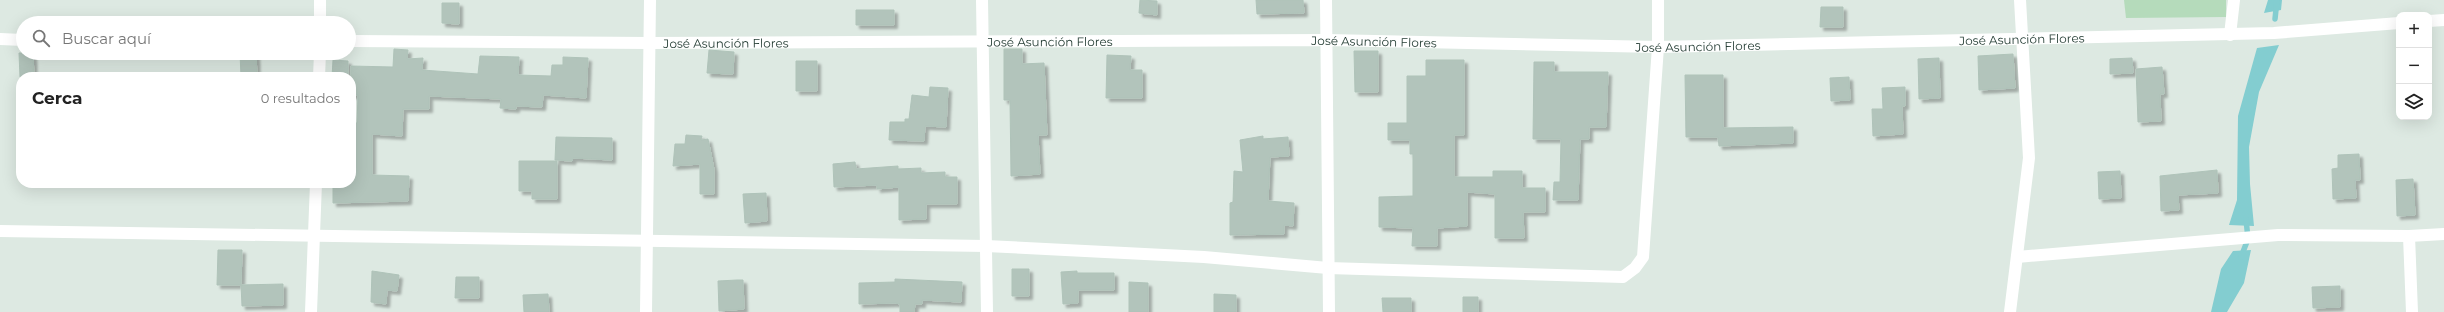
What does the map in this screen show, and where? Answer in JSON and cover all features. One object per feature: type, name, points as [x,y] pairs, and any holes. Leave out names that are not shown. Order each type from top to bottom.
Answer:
[{"type":"street","points":[[320,0],[320,16]]},
{"type":"street","points":[[646,312],[650,0]]},
{"type":"street","points":[[982,0],[981,41],[987,312]]},
{"type":"street","points":[[1326,0],[1328,40],[1328,312]]},
{"type":"street","points":[[0,231],[986,246],[1204,258],[1328,268],[1623,277],[1635,268],[1643,256],[1658,47],[1658,0]]},
{"type":"street","points":[[2010,312],[2029,158],[2020,0]]},
{"type":"street","points":[[2230,35],[2234,0]]},
{"type":"street","points":[[2432,21],[2444,20]]},
{"type":"street","name":"José Asunción Flores","points":[[356,41],[649,43],[1328,40],[1658,47],[2230,35],[2396,23]]},
{"type":"street","points":[[0,40],[16,40]]},
{"type":"street","points":[[319,72],[320,60]]},
{"type":"street","points":[[311,312],[316,188]]},
{"type":"street","points":[[2017,256],[2236,237],[2409,236],[2444,234]]},
{"type":"street","points":[[2409,236],[2412,312]]},
{"type":"green space","points":[[2124,0],[2226,0],[2226,17],[2126,18]]},
{"type":"water","points":[[2268,0],[2282,0],[2281,10],[2264,13]]},
{"type":"water","points":[[2279,45],[2259,92],[2249,147],[2250,184],[2254,226],[2229,225],[2237,200],[2238,116],[2257,48]]},
{"type":"water","points":[[2251,250],[2244,283],[2227,312],[2211,312],[2221,269],[2233,251]]},
{"type":"building","points":[[1140,0],[1157,1],[1157,15],[1139,13]]},
{"type":"building","points":[[1256,0],[1303,0],[1304,13],[1257,14]]},
{"type":"building","points":[[442,3],[459,3],[459,24],[442,23]]},
{"type":"building","points":[[1821,7],[1843,7],[1843,27],[1820,27]]},
{"type":"building","points":[[856,10],[894,10],[894,25],[856,25]]},
{"type":"building","points":[[394,49],[408,50],[407,59],[423,58],[422,70],[478,74],[480,56],[519,57],[518,75],[551,76],[552,65],[563,65],[563,57],[588,58],[586,98],[543,95],[542,107],[516,106],[516,109],[500,108],[501,99],[429,96],[429,109],[403,109],[402,136],[372,134],[372,175],[409,176],[408,201],[333,203],[333,188],[356,188],[356,123],[358,95],[356,95],[356,72],[351,72],[351,66],[393,67]]},
{"type":"building","points":[[1004,49],[1022,49],[1022,64],[1044,63],[1047,135],[1038,135],[1040,174],[1011,176],[1010,100],[1004,100]]},
{"type":"building","points":[[709,50],[734,52],[733,74],[707,73]]},
{"type":"building","points":[[1354,51],[1378,51],[1378,92],[1355,92]]},
{"type":"building","points":[[2013,54],[2015,88],[1979,90],[1978,56]]},
{"type":"building","points":[[1107,55],[1131,56],[1130,70],[1142,70],[1142,98],[1106,98]]},
{"type":"building","points":[[1939,58],[1940,98],[1919,99],[1918,59]]},
{"type":"building","points":[[2132,58],[2133,73],[2110,74],[2110,59]]},
{"type":"building","points":[[19,60],[33,60],[34,72],[20,72]]},
{"type":"building","points":[[240,60],[256,60],[257,72],[241,72]]},
{"type":"building","points":[[333,60],[348,61],[348,72],[332,72]]},
{"type":"building","points":[[1426,60],[1464,60],[1464,135],[1454,135],[1454,177],[1493,177],[1493,171],[1522,171],[1522,188],[1545,188],[1545,212],[1523,212],[1524,238],[1495,238],[1495,194],[1467,192],[1467,226],[1437,228],[1437,246],[1412,246],[1413,228],[1379,227],[1379,197],[1413,196],[1413,154],[1410,154],[1410,140],[1388,140],[1388,123],[1407,123],[1407,76],[1426,76]]},
{"type":"building","points":[[796,61],[817,61],[817,91],[796,91]]},
{"type":"building","points":[[1534,62],[1554,62],[1554,72],[1608,72],[1606,127],[1589,127],[1589,139],[1580,139],[1578,200],[1553,200],[1554,182],[1560,182],[1561,139],[1533,139]]},
{"type":"building","points":[[2162,67],[2164,94],[2160,94],[2161,121],[2138,122],[2136,69]]},
{"type":"building","points":[[1685,75],[1723,75],[1723,128],[1793,127],[1793,143],[1719,146],[1718,137],[1686,137]]},
{"type":"building","points":[[1849,77],[1850,100],[1831,101],[1830,78]]},
{"type":"building","points":[[930,87],[948,88],[946,127],[925,126],[924,141],[889,140],[890,122],[905,122],[905,119],[909,119],[912,95],[929,97]]},
{"type":"building","points":[[1905,87],[1905,106],[1902,106],[1903,134],[1873,136],[1872,109],[1883,109],[1882,88]]},
{"type":"building","points":[[686,135],[702,136],[701,140],[708,139],[714,169],[714,194],[700,194],[700,164],[673,166],[675,144],[685,144]]},
{"type":"building","points":[[1263,136],[1263,139],[1288,137],[1289,156],[1270,157],[1268,201],[1294,203],[1293,226],[1284,225],[1284,234],[1230,235],[1230,203],[1233,202],[1234,171],[1243,172],[1240,140]]},
{"type":"building","points":[[556,137],[612,138],[612,160],[573,158],[572,161],[555,160]]},
{"type":"building","points":[[2359,154],[2360,180],[2355,180],[2356,198],[2333,199],[2332,169],[2338,168],[2338,155]]},
{"type":"building","points":[[519,161],[557,161],[557,199],[532,199],[532,191],[519,191]]},
{"type":"building","points":[[855,162],[856,169],[898,166],[898,169],[921,168],[921,173],[945,172],[945,177],[957,177],[957,204],[926,204],[926,219],[899,220],[899,187],[877,189],[877,185],[834,187],[833,164]]},
{"type":"building","points":[[2217,170],[2218,193],[2178,195],[2179,210],[2161,211],[2160,176]]},
{"type":"building","points":[[2120,171],[2121,198],[2099,199],[2098,172]]},
{"type":"building","points":[[2413,179],[2415,215],[2397,216],[2396,180]]},
{"type":"building","points":[[766,193],[767,221],[745,223],[743,194]]},
{"type":"building","points":[[218,250],[242,250],[241,285],[217,285]]},
{"type":"building","points":[[1012,269],[1029,269],[1029,296],[1012,296]]},
{"type":"building","points":[[372,271],[399,275],[397,291],[387,290],[386,304],[371,302]]},
{"type":"building","points":[[1077,271],[1077,273],[1114,273],[1114,290],[1078,290],[1078,303],[1063,304],[1061,272]]},
{"type":"building","points":[[456,277],[479,277],[479,298],[455,298]]},
{"type":"building","points":[[895,279],[962,282],[961,302],[922,300],[922,304],[915,304],[914,312],[900,312],[900,304],[895,303],[859,304],[859,283],[895,282]]},
{"type":"building","points":[[743,280],[744,309],[719,311],[718,281]]},
{"type":"building","points":[[1129,282],[1148,283],[1148,312],[1129,312]]},
{"type":"building","points":[[283,284],[283,305],[242,306],[241,285]]},
{"type":"building","points":[[2340,286],[2340,307],[2313,308],[2312,287]]},
{"type":"building","points":[[548,294],[549,312],[524,312],[523,295]]},
{"type":"building","points":[[1214,294],[1236,295],[1236,312],[1214,312]]},
{"type":"building","points":[[1463,297],[1478,297],[1478,312],[1463,312]]},
{"type":"building","points":[[1382,298],[1411,298],[1411,312],[1383,312]]},
{"type":"waterway","points":[[2275,19],[2277,0]]},
{"type":"waterway","points":[[2241,257],[2248,239],[2246,219]]}]
